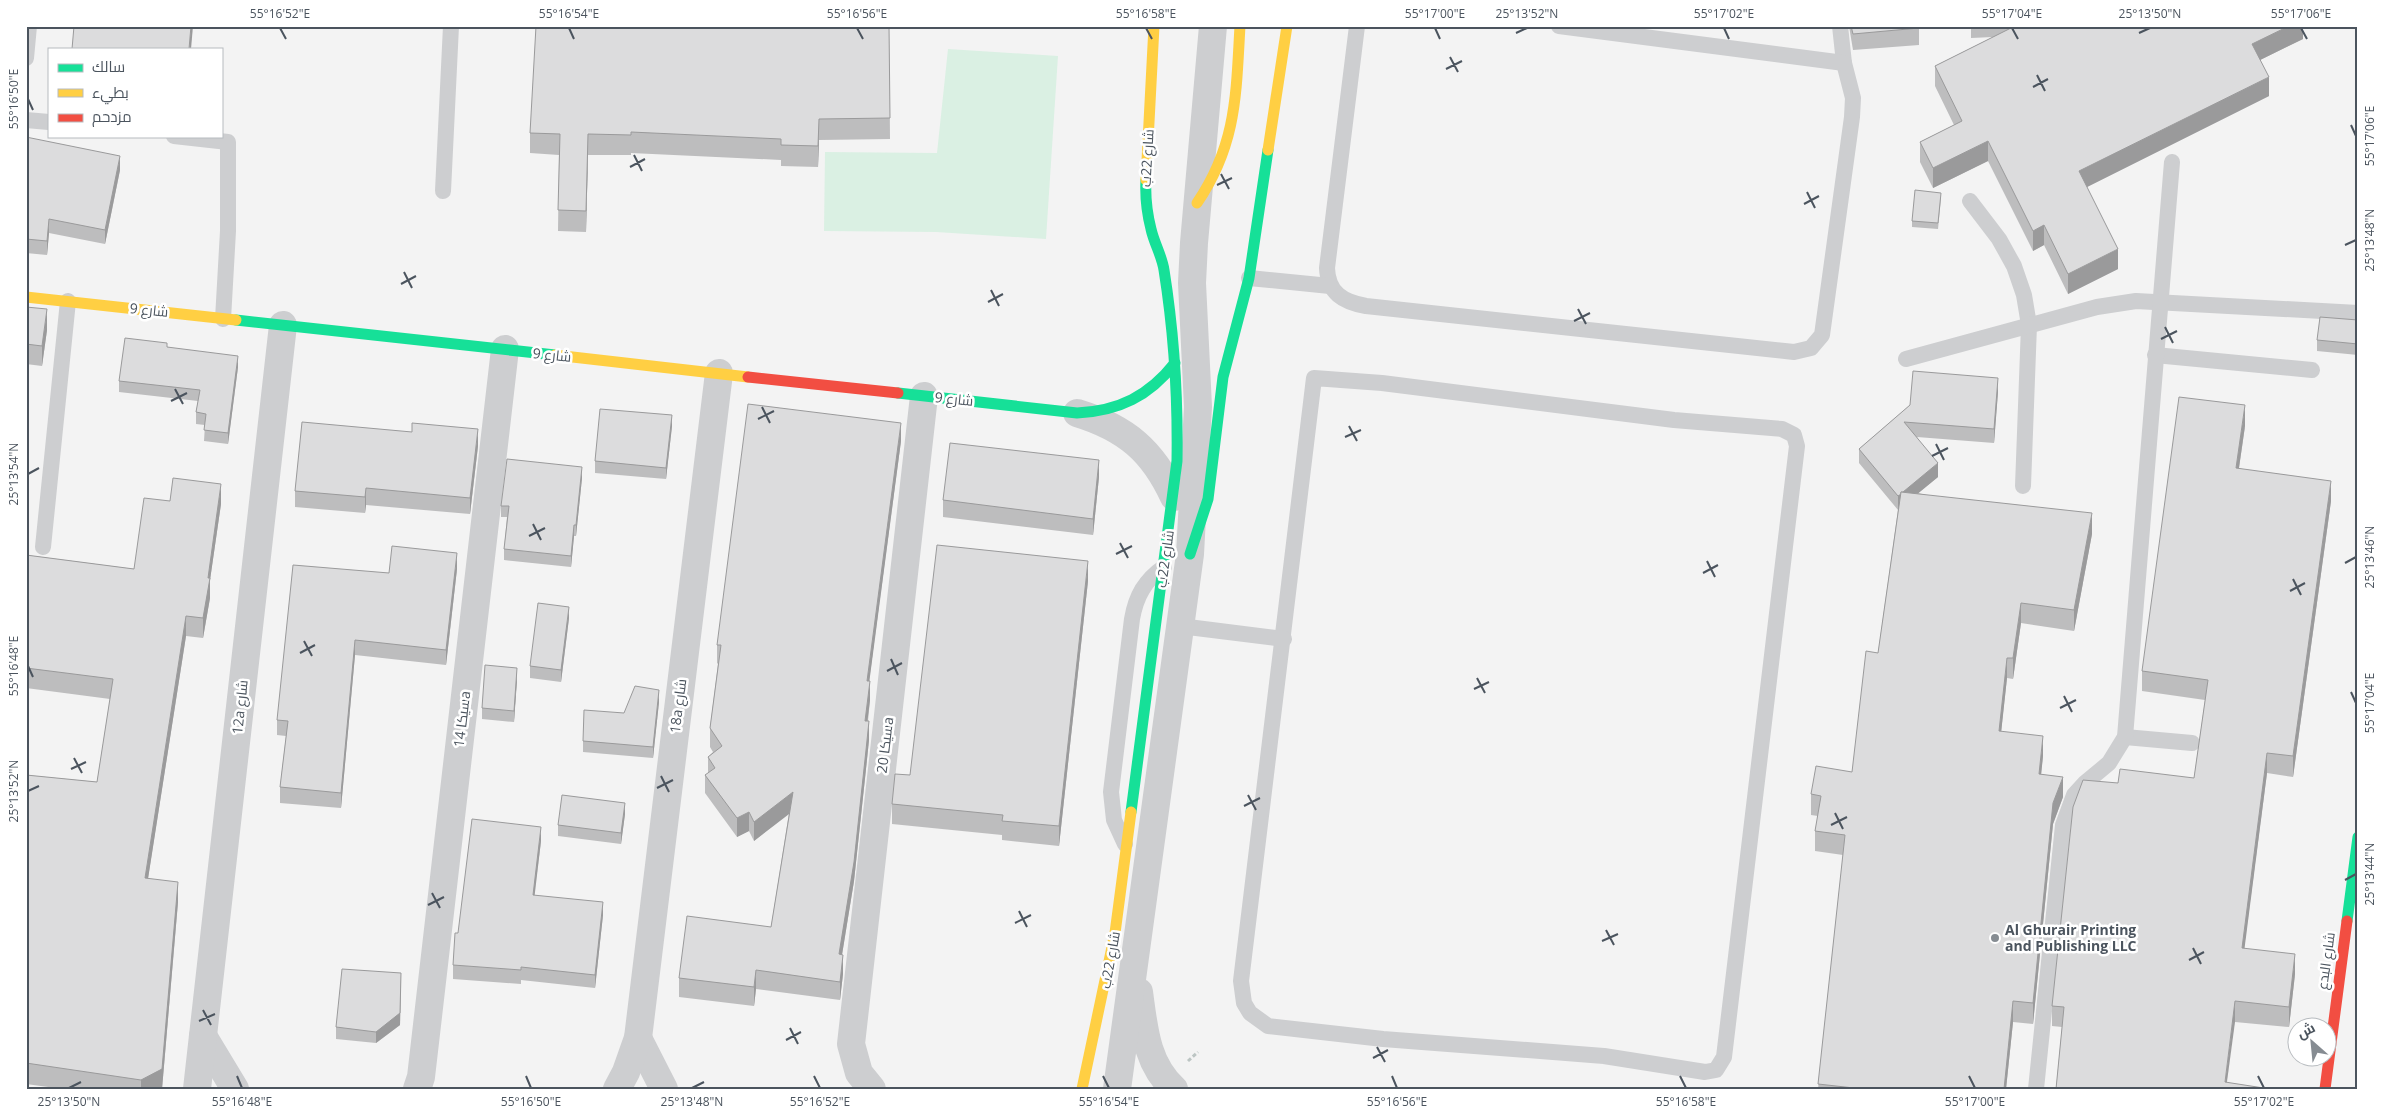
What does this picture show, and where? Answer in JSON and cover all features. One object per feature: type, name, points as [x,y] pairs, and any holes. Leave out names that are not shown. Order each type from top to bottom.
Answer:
[{"type":"main road","name":"شارع 22ب","points":[[1082,1089],[1109,968],[1174,497],[1178,417],[1175,363],[1166,282],[1149,221],[1145,195],[1154,26]]},
{"type":"main road","points":[[1197,203],[1211,186],[1229,146],[1240,26]]},
{"type":"main road","points":[[1190,554],[1208,499],[1223,377],[1249,278],[1287,26]]},
{"type":"main road","name":"شارع 9","points":[[26,296],[1077,413],[1102,412],[1126,406],[1154,388],[1175,363]]},
{"type":"main road","name":"شارع البدع","points":[[2324,1089],[2358,837]]},
{"type":"street","name":"شارع 22ب","points":[[1117,1089],[1190,554],[1198,407],[1192,283],[1197,203],[1213,26]]},
{"type":"street","name":"12a شارع","points":[[198,1089],[283,325]]},
{"type":"street","name":"سيكا 14a","points":[[417,1089],[421,1077],[505,350]]},
{"type":"street","name":"18a شارع","points":[[617,1089],[626,1072],[638,1038],[719,373]]},
{"type":"street","name":"سيكا 20a","points":[[872,1089],[858,1072],[851,1044],[924,396]]},
{"type":"street","name":"شارع 9","points":[[1077,413],[1099,420],[1136,443],[1152,458],[1165,477],[1174,497]]},
{"type":"street","points":[[1134,959],[1145,1037],[1150,1055],[1162,1076],[1174,1089]]},
{"type":"street","points":[[203,1036],[235,1089]]},
{"type":"street","points":[[638,1038],[656,1078],[664,1089]]},
{"type":"lane","points":[[26,58],[29,26]]},
{"type":"lane","points":[[443,191],[452,26]]},
{"type":"lane","points":[[1357,26],[1327,268],[1330,286],[1342,298],[1349,303],[1366,306],[1802,352],[1817,342],[1822,335],[1852,117],[1853,98],[1844,62],[1840,26]]},
{"type":"lane","points":[[1559,26],[1844,62]]},
{"type":"lane","points":[[26,120],[48,122]]},
{"type":"lane","points":[[192,138],[228,142],[228,230],[223,319]]},
{"type":"lane","points":[[2036,1089],[2063,825],[2074,795],[2085,782],[2109,763],[2125,737],[2172,162]]},
{"type":"lane","points":[[1970,201],[1998,239],[2014,266],[2024,295],[2028,325],[2024,486]]},
{"type":"lane","points":[[1249,278],[1330,286]]},
{"type":"lane","points":[[43,547],[68,301]]},
{"type":"lane","points":[[1906,359],[2116,303],[2160,302],[2358,313]]},
{"type":"lane","points":[[2155,355],[2312,370]]},
{"type":"lane","points":[[1314,378],[1382,383],[1674,420],[1782,429],[1794,435],[1797,446],[1724,1057],[1716,1070],[1705,1072],[1604,1056],[1383,1039],[1268,1026],[1250,1013],[1244,1003],[1241,982],[1284,639],[1314,378]]},
{"type":"lane","points":[[1126,845],[1114,820],[1111,792],[1132,619],[1139,594],[1145,584],[1164,567]]},
{"type":"lane","points":[[1180,626],[1284,639]]},
{"type":"lane","points":[[2125,737],[2192,743]]},
{"type":"green space","points":[[948,49],[1058,56],[1046,239],[936,232],[824,231],[825,152],[937,153]]},
{"type":"building","points":[[74,26],[191,26],[189,48],[72,48]]},
{"type":"building","points":[[536,26],[889,26],[890,118],[819,119],[818,146],[781,145],[781,139],[631,132],[631,135],[588,134],[586,211],[558,210],[560,134],[530,133]]},
{"type":"building","points":[[1851,26],[1919,26],[1919,28],[1853,34]]},
{"type":"building","points":[[2015,26],[2289,26],[2252,44],[2269,77],[2079,171],[2118,249],[2068,274],[2044,225],[2033,231],[1988,141],[1933,168],[1920,142],[1962,121],[1935,66]]},
{"type":"building","points":[[26,137],[120,156],[105,230],[49,219],[47,241],[26,239]]},
{"type":"building","points":[[1915,190],[1941,193],[1938,223],[1912,221]]},
{"type":"building","points":[[26,307],[47,309],[42,346],[26,344]]},
{"type":"building","points":[[2320,317],[2358,320],[2358,344],[2317,340]]},
{"type":"building","points":[[125,338],[167,343],[167,347],[238,356],[228,433],[204,430],[206,414],[196,412],[200,390],[119,381]]},
{"type":"building","points":[[1913,371],[1998,378],[1994,429],[1904,422],[1938,463],[1898,496],[1859,449],[1910,405]]},
{"type":"building","points":[[2179,397],[2245,405],[2236,468],[2331,481],[2293,756],[2267,753],[2242,948],[2295,954],[2289,1007],[2235,1001],[2225,1082],[2270,1089],[2056,1089],[2064,1007],[2052,1006],[2073,807],[2083,780],[2118,783],[2120,769],[2194,778],[2208,680],[2142,671]]},
{"type":"building","points":[[748,404],[901,423],[867,681],[870,681],[865,721],[869,721],[854,862],[839,954],[843,955],[840,982],[756,970],[754,987],[679,978],[687,916],[771,927],[793,792],[754,822],[749,812],[737,818],[705,775],[715,768],[708,757],[722,746],[710,728],[721,645],[717,645]]},
{"type":"building","points":[[600,409],[672,415],[666,468],[595,461]]},
{"type":"building","points":[[302,422],[412,432],[412,423],[478,429],[470,498],[366,488],[365,497],[295,491]]},
{"type":"building","points":[[950,443],[1099,460],[1093,519],[943,500]]},
{"type":"building","points":[[507,459],[582,467],[571,556],[504,549],[509,506],[501,506]]},
{"type":"building","points":[[173,478],[221,484],[208,578],[210,578],[203,618],[186,616],[145,878],[178,882],[162,1069],[141,1080],[26,1063],[26,775],[97,782],[113,679],[26,668],[26,555],[134,569],[144,498],[170,501]]},
{"type":"building","points":[[1901,492],[2092,513],[2074,610],[2021,603],[2013,658],[2007,658],[1999,731],[2043,736],[2039,774],[2063,777],[2053,803],[2033,1003],[2013,1001],[2004,1089],[1863,1089],[1818,1084],[1845,835],[1815,831],[1821,796],[1811,794],[1816,766],[1852,772],[1866,651],[1878,653]]},
{"type":"building","points":[[937,545],[1088,561],[1059,826],[1002,821],[1003,815],[892,804],[895,774],[910,775]]},
{"type":"building","points":[[392,546],[457,553],[446,650],[355,640],[341,793],[280,787],[288,721],[277,720],[293,565],[389,573]]},
{"type":"building","points":[[538,603],[569,607],[561,670],[530,666]]},
{"type":"building","points":[[485,665],[517,668],[514,711],[482,708]]},
{"type":"building","points":[[635,686],[659,690],[653,747],[583,741],[584,710],[624,713]]},
{"type":"building","points":[[562,795],[625,803],[621,833],[558,825]]},
{"type":"building","points":[[472,819],[541,827],[533,895],[603,902],[595,975],[521,967],[521,970],[453,965],[455,933],[458,933]]},
{"type":"building","points":[[342,969],[401,973],[400,1013],[376,1032],[336,1027]]},
{"type":"traffic: fast","points":[[1190,554],[1208,499],[1223,377],[1249,278],[1268,150]]},
{"type":"traffic: fast","points":[[1131,812],[1177,461],[1177,413],[1173,341],[1163,265],[1148,217],[1146,180]]},
{"type":"traffic: fast","points":[[236,320],[555,355]]},
{"type":"traffic: fast","points":[[898,393],[1077,413],[1092,412],[1120,405],[1144,393],[1165,375],[1175,363]]},
{"type":"traffic: fast","points":[[2347,921],[2358,837]]},
{"type":"traffic: slow","points":[[1146,180],[1154,26]]},
{"type":"traffic: slow","points":[[1197,203],[1220,160],[1227,139],[1235,96],[1240,26]]},
{"type":"traffic: slow","points":[[1268,150],[1287,26]]},
{"type":"traffic: slow","points":[[26,297],[236,320]]},
{"type":"traffic: slow","points":[[555,355],[748,377]]},
{"type":"traffic: slow","points":[[1082,1089],[1115,933],[1131,812]]},
{"type":"traffic: jam","points":[[748,377],[898,393]]},
{"type":"traffic: jam","points":[[2325,1089],[2347,921]]},
{"type":"place","name":"Al Ghurair Printing and Publishing LLC","points":[[1995,938]]}]
